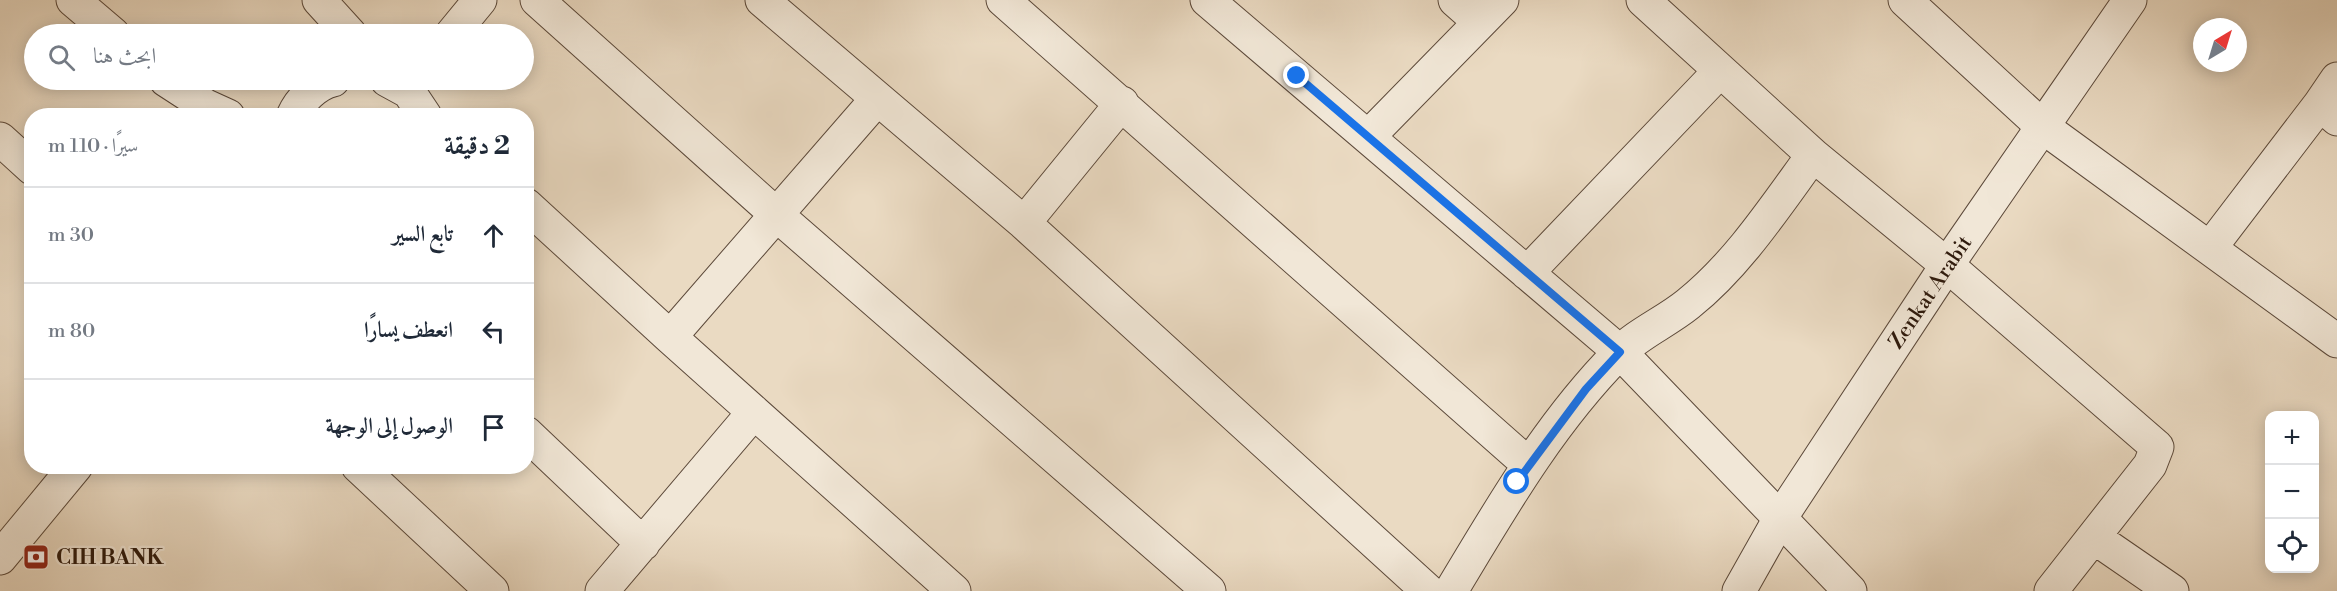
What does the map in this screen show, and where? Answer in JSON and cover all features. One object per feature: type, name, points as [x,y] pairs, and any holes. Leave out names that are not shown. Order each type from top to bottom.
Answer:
[{"type":"street","points":[[73,0],[101,24]]},
{"type":"street","points":[[319,0],[341,24]]},
{"type":"street","points":[[460,24],[480,0]]},
{"type":"street","points":[[537,0],[778,216],[1209,591]]},
{"type":"street","points":[[762,0],[1024,223],[1428,591]]},
{"type":"street","points":[[1003,0],[1528,464]]},
{"type":"street","points":[[1207,0],[1620,352],[1779,520],[1850,591]]},
{"type":"street","points":[[1368,137],[1491,11],[1455,0]]},
{"type":"street","points":[[1643,0],[1813,155],[1947,265],[2157,447],[2150,465],[2095,538],[2051,591]]},
{"type":"street","points":[[1905,0],[2043,127],[2337,341]]},
{"type":"street","name":"Zenkat Arabit","points":[[1739,591],[1779,520],[1947,265],[2130,0]]},
{"type":"street","points":[[1527,273],[1720,71]]},
{"type":"street","points":[[181,90],[210,108]]},
{"type":"street","points":[[296,108],[315,90]]},
{"type":"street","points":[[670,337],[778,216],[877,99]]},
{"type":"street","points":[[2210,248],[2331,101]]},
{"type":"street","points":[[1024,223],[1122,103]]},
{"type":"street","points":[[0,138],[24,160]]},
{"type":"street","points":[[1451,591],[1528,464],[1586,389],[1620,352],[1688,304],[1716,279],[1753,235],[1813,155]]},
{"type":"street","points":[[534,212],[954,591]]},
{"type":"street","points":[[602,591],[754,412]]},
{"type":"street","points":[[534,441],[644,544]]},
{"type":"street","points":[[0,558],[69,474]]},
{"type":"street","points":[[367,474],[492,591]]},
{"type":"street","points":[[2095,538],[2172,591]]},
{"type":"place","name":"CIH BANK","points":[[36,557]]},
{"type":"route","points":[[1297,76],[1620,352],[1586,389],[1528,464],[1517,482]]}]
